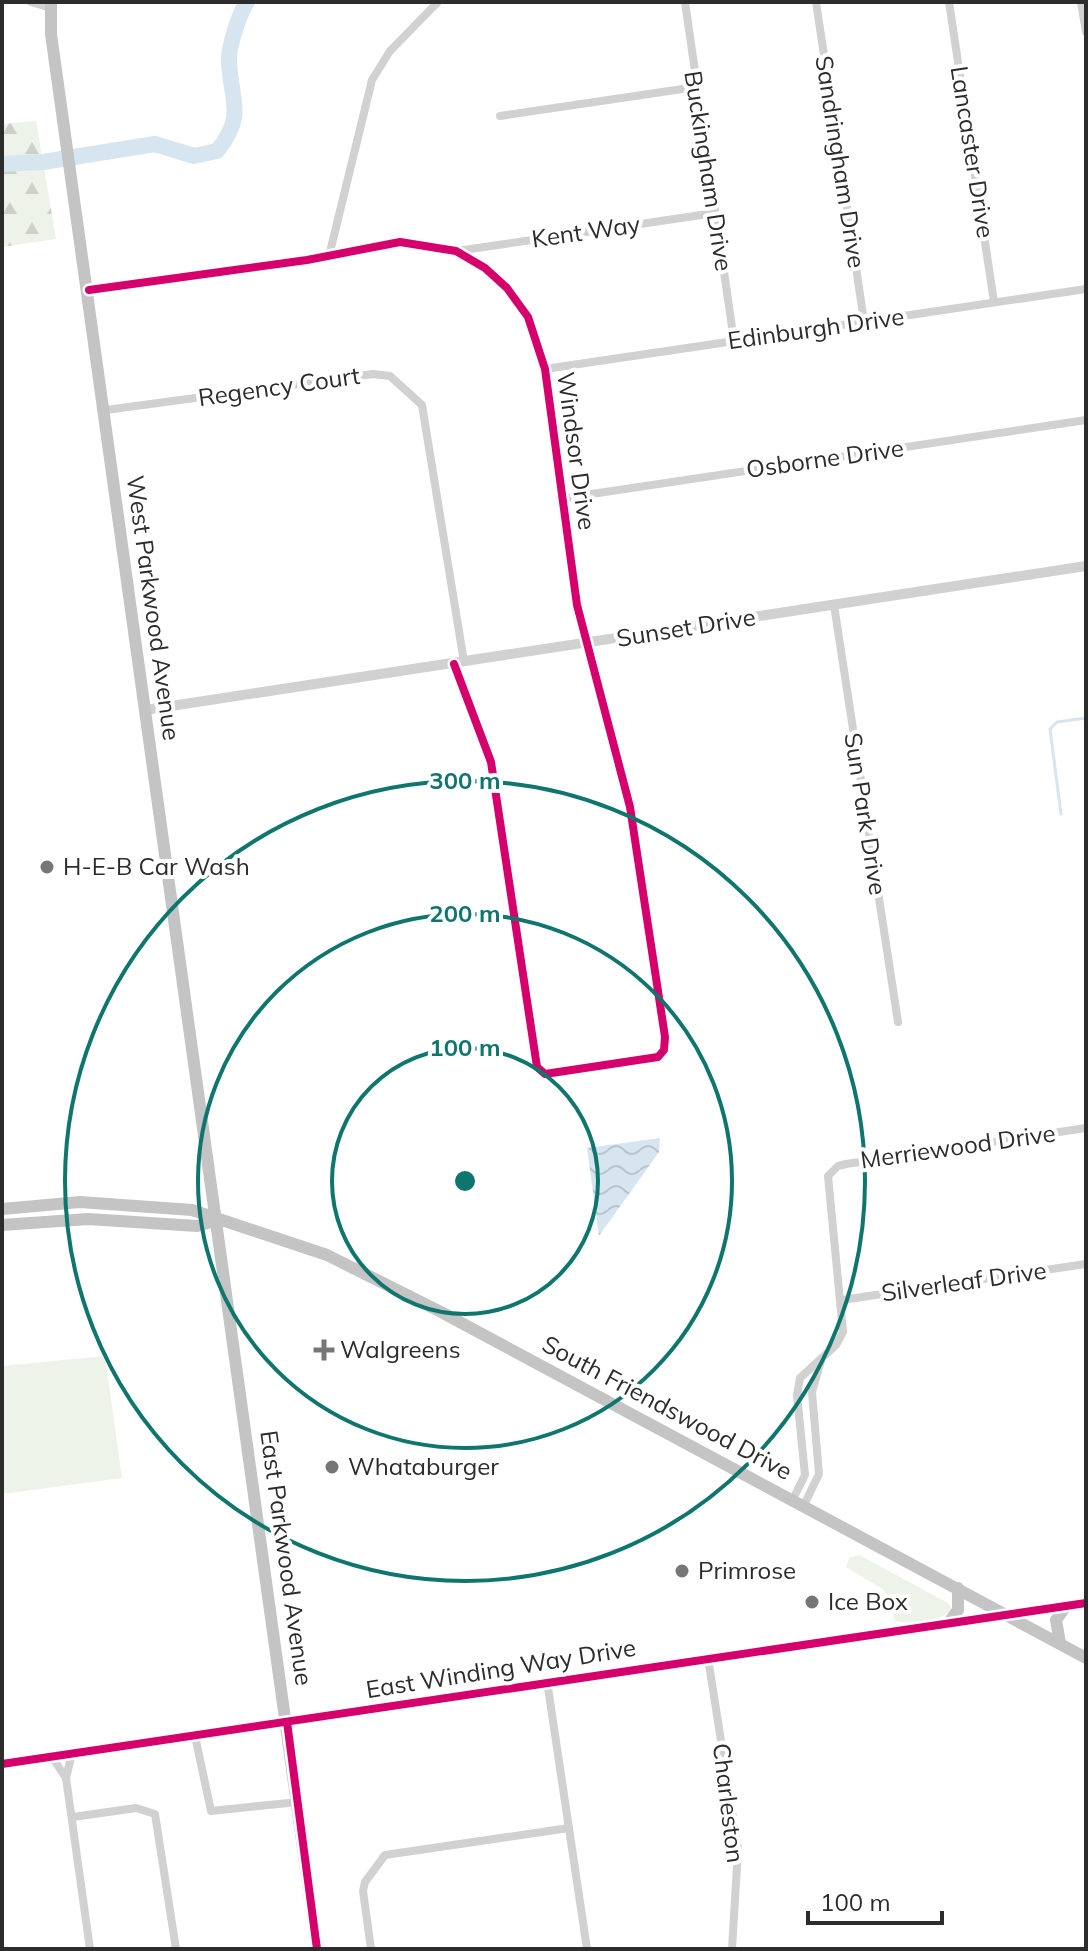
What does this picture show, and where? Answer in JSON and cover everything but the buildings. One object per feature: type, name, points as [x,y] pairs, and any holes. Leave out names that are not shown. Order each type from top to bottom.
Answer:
[{"type":"main road","name":"West Parkwood Avenue","points":[[51,5],[65,131],[106,410],[121,555],[218,1220]]},
{"type":"main road","name":"South Friendswood Drive","points":[[2,1209],[80,1202],[134,1203],[192,1210],[297,1243],[368,1275],[1086,1658]]},
{"type":"main road","name":"South Friendswood Drive","points":[[2,1225],[88,1219],[197,1226],[218,1220]]},
{"type":"main road","name":"East Parkwood Avenue","points":[[218,1220],[317,1949]]},
{"type":"main road","points":[[949,1622],[958,1610],[958,1588]]},
{"type":"main road","points":[[1060,1643],[1056,1620],[1066,1606]]},
{"type":"street","points":[[31,2],[51,5]]},
{"type":"street","points":[[329,256],[372,80],[390,51],[438,2]]},
{"type":"street","name":"Buckingham Drive","points":[[685,2],[734,341]]},
{"type":"street","name":"Sandringham Drive","points":[[816,2],[864,321]]},
{"type":"street","name":"Lancaster Drive","points":[[949,2],[994,302]]},
{"type":"street","points":[[1081,2],[1086,32]]},
{"type":"street","points":[[500,116],[696,87]]},
{"type":"street","name":"Kent Way","points":[[456,251],[715,213]]},
{"type":"street","name":"Windsor Drive","points":[[89,290],[329,256],[400,242],[456,251],[485,268],[507,288],[528,317],[545,369],[553,450],[565,498],[577,605],[630,807],[660,1007]]},
{"type":"street","name":"Edinburgh Drive","points":[[545,369],[1086,289]]},
{"type":"street","name":"Regency Court","points":[[106,410],[373,374],[390,376],[422,405],[459,663],[491,762],[537,1067],[545,1074],[658,1057],[664,1050],[665,1037],[660,1007]]},
{"type":"street","name":"Osborne Drive","points":[[565,498],[1086,420]]},
{"type":"street","name":"Sunset Drive","points":[[145,710],[1086,566]]},
{"type":"street","name":"Sun Park Drive","points":[[834,605],[898,1022]]},
{"type":"street","name":"Merriewood Drive","points":[[842,1300],[828,1176],[831,1170],[846,1164],[1086,1128]]},
{"type":"street","name":"Silverleaf Drive","points":[[842,1300],[1086,1264]]},
{"type":"street","points":[[798,1502],[819,1474],[812,1392],[821,1360],[843,1332],[842,1300]]},
{"type":"street","points":[[798,1502],[805,1475],[797,1395],[800,1378],[809,1366],[821,1360]]},
{"type":"street","points":[[803,1438],[817,1437]]},
{"type":"street","points":[[1007,1614],[1086,1603]]},
{"type":"street","name":"East Winding Way Drive","points":[[2,1764],[1007,1614]]},
{"type":"street","name":"Charleston","points":[[708,1658],[738,1849],[732,1949]]},
{"type":"street","points":[[547,1681],[587,1949]]},
{"type":"street","points":[[195,1736],[211,1811],[298,1802]]},
{"type":"street","points":[[66,1778],[72,1753]]},
{"type":"street","points":[[52,1757],[66,1778],[90,1949]]},
{"type":"street","points":[[73,1817],[136,1808],[155,1814],[176,1949]]},
{"type":"street","points":[[371,1949],[363,1891],[365,1882],[385,1855],[569,1828]]},
{"type":"green space","points":[[36,121],[56,239],[2,247],[2,124]]},
{"type":"green space","points":[[105,1356],[122,1478],[2,1494],[2,1366]]},
{"type":"green space","points":[[859,1555],[948,1603],[952,1609],[926,1621],[895,1621],[884,1590],[846,1567],[849,1558]]},
{"type":"water","points":[[660,1138],[659,1152],[599,1236],[587,1148]]},
{"type":"waterway","points":[[2,164],[43,162],[155,144],[194,156],[217,151],[234,118],[229,56],[247,2]]},
{"type":"waterway","points":[[1061,814],[1050,729],[1057,722],[1086,718]]},
{"type":"cycle path","points":[[89,290],[307,260],[400,242],[456,251],[485,268],[507,288],[528,317],[545,369],[577,605],[630,807],[665,1037],[664,1050],[658,1057],[545,1074],[537,1067],[491,762],[454,664]]},
{"type":"cycle path","points":[[2,1764],[1086,1603]]},
{"type":"cycle path","points":[[287,1722],[317,1949]]},
{"type":"place","name":"H-E-B Car Wash","points":[[47,867]]},
{"type":"place","name":"Walgreens","points":[[324,1350]]},
{"type":"place","name":"Whataburger","points":[[332,1467]]},
{"type":"place","name":"Primrose","points":[[682,1571]]},
{"type":"place","name":"Ice Box","points":[[812,1602]]}]
